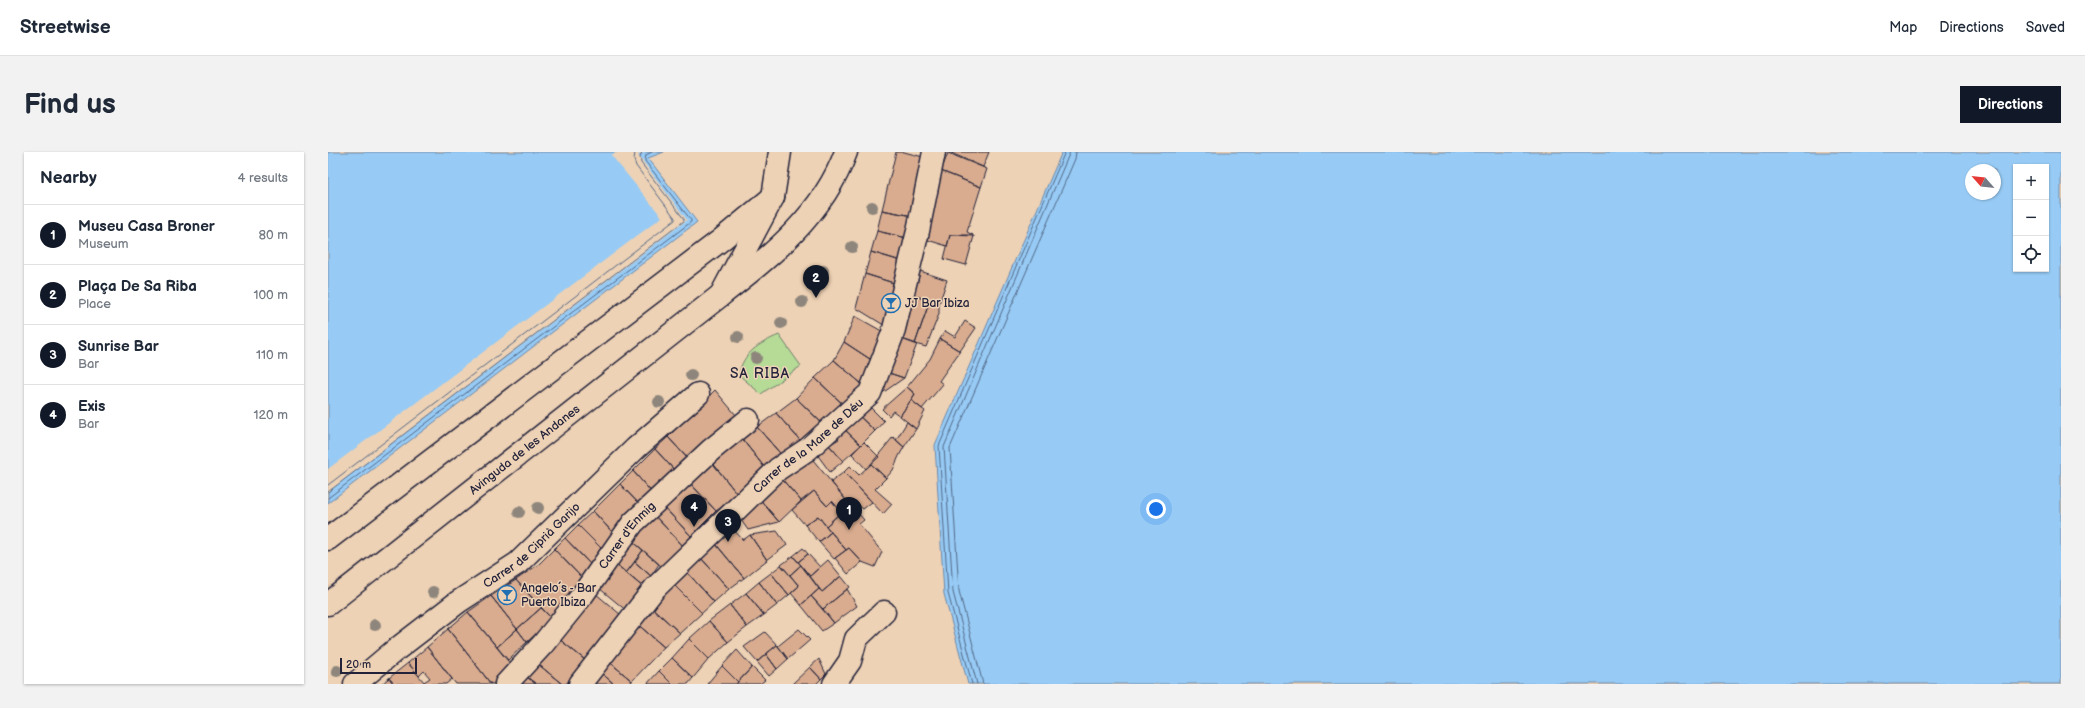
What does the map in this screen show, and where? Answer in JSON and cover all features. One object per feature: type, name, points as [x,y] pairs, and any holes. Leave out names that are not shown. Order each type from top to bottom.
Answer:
[{"type":"street","points":[[721,295],[773,196],[780,152]]},
{"type":"street","name":"Avinguda de les Andanes","points":[[328,604],[766,259],[800,228],[822,200],[846,152]]},
{"type":"street","name":"Carrer de la Mare de Déu","points":[[580,684],[655,588],[778,469],[808,449],[870,393],[893,333],[918,231],[934,152]]},
{"type":"street","points":[[328,539],[715,244],[773,196]]},
{"type":"street","name":"Carrer de Ciprià Garijo","points":[[355,684],[458,602],[518,563],[636,448],[698,394]]},
{"type":"street","name":"Carrer d'Enmig","points":[[506,684],[543,644],[581,596],[634,523],[711,450],[748,420]]},
{"type":"street","points":[[834,684],[850,661],[856,640],[884,612]]},
{"type":"green space","points":[[779,335],[801,366],[761,394],[739,375],[741,367],[748,355],[753,350],[759,345]]},
{"type":"water","points":[[328,152],[664,152],[648,158],[697,222],[328,503]]},
{"type":"water","points":[[1062,152],[2061,152],[2061,684],[968,684],[944,594],[935,445]]},
{"type":"pier","points":[[618,152],[646,152],[638,155],[687,220],[328,492],[328,469],[662,217],[611,155]]},
{"type":"building","points":[[896,152],[904,152],[927,158],[913,216],[882,210]]},
{"type":"building","points":[[949,152],[989,152],[983,167]]},
{"type":"building","points":[[948,153],[987,169],[981,187],[941,171]]},
{"type":"building","points":[[941,171],[981,187],[967,232],[973,235],[950,235],[947,246],[921,238]]},
{"type":"building","points":[[882,210],[913,216],[907,238],[877,231]]},
{"type":"building","points":[[877,231],[907,238],[901,261],[871,252]]},
{"type":"building","points":[[950,235],[974,236],[966,265],[944,259]]},
{"type":"building","points":[[871,252],[901,261],[900,285],[865,274]]},
{"type":"building","points":[[920,271],[947,280],[939,304],[908,294]]},
{"type":"building","points":[[865,274],[900,285],[887,327],[856,308]]},
{"type":"building","points":[[908,294],[930,300],[915,344],[896,337]]},
{"type":"building","points":[[930,300],[939,304],[939,314],[926,347],[915,344]]},
{"type":"building","points":[[855,316],[887,334],[876,363],[844,342]]},
{"type":"building","points":[[965,321],[976,328],[960,351],[940,339],[945,331],[955,337]]},
{"type":"building","points":[[896,337],[917,344],[904,378],[886,372]]},
{"type":"building","points":[[940,339],[960,351],[939,381],[943,384],[922,409],[911,400],[915,394],[907,387],[930,359]]},
{"type":"building","points":[[844,342],[876,363],[863,385],[834,360]]},
{"type":"building","points":[[834,360],[863,385],[848,409],[815,378]]},
{"type":"building","points":[[886,372],[904,378],[878,396]]},
{"type":"building","points":[[815,378],[848,409],[827,428],[796,398]]},
{"type":"building","points":[[907,387],[915,394],[900,416],[893,411],[889,416],[882,409]]},
{"type":"building","points":[[715,390],[736,415],[689,460],[668,437]]},
{"type":"building","points":[[796,398],[827,428],[805,446],[776,413]]},
{"type":"building","points":[[911,400],[925,411],[916,429],[900,416]]},
{"type":"building","points":[[867,404],[884,421],[875,431],[857,414]]},
{"type":"building","points":[[776,413],[805,446],[786,460],[757,427]]},
{"type":"building","points":[[857,414],[875,431],[861,445],[842,427]]},
{"type":"building","points":[[907,422],[916,429],[904,447],[896,440]]},
{"type":"building","points":[[757,427],[786,460],[769,473],[742,439]]},
{"type":"building","points":[[842,427],[861,445],[843,461],[829,445],[839,439],[836,434]]},
{"type":"building","points":[[668,437],[689,460],[677,473],[655,449]]},
{"type":"building","points":[[893,437],[904,447],[893,470],[886,478],[871,464]]},
{"type":"building","points":[[742,439],[769,473],[738,495],[711,461]]},
{"type":"building","points":[[864,442],[879,457],[866,469],[852,454]]},
{"type":"building","points":[[829,445],[843,461],[830,472],[816,453]]},
{"type":"building","points":[[655,449],[677,473],[654,495],[633,471]]},
{"type":"building","points":[[809,455],[850,505],[841,512],[832,501],[827,506],[814,491],[801,501],[781,478]]},
{"type":"building","points":[[711,461],[738,495],[716,511],[689,482]]},
{"type":"building","points":[[871,464],[886,478],[875,489],[892,504],[883,514],[844,472],[850,466],[859,475]]},
{"type":"building","points":[[633,471],[654,495],[642,507],[620,484]]},
{"type":"building","points":[[844,472],[872,502],[863,509],[854,501],[850,505],[831,482]]},
{"type":"building","points":[[781,478],[801,501],[779,522],[758,497]]},
{"type":"building","points":[[689,482],[716,511],[691,536],[663,506]]},
{"type":"building","points":[[620,484],[642,507],[614,534],[593,511]]},
{"type":"building","points":[[814,491],[827,506],[832,501],[841,512],[826,526],[818,516],[805,525],[792,510]]},
{"type":"building","points":[[758,497],[779,522],[748,530],[736,513]]},
{"type":"building","points":[[854,501],[859,506],[855,509],[864,520],[859,524],[882,552],[875,567],[862,562],[849,548],[846,550],[826,526]]},
{"type":"building","points":[[663,506],[691,536],[683,546],[654,515]]},
{"type":"building","points":[[593,511],[614,534],[603,550],[578,525]]},
{"type":"building","points":[[654,515],[683,546],[663,568],[630,539]]},
{"type":"building","points":[[818,516],[831,532],[819,542],[805,525]]},
{"type":"building","points":[[578,525],[603,550],[591,565],[565,538]]},
{"type":"building","points":[[733,529],[743,540],[750,535],[767,560],[744,578],[716,544]]},
{"type":"building","points":[[777,531],[787,545],[767,560],[750,535]]},
{"type":"building","points":[[831,532],[846,550],[834,559],[819,542]]},
{"type":"building","points":[[565,538],[591,565],[582,578],[554,549]]},
{"type":"building","points":[[630,539],[643,550],[626,573],[615,563]]},
{"type":"building","points":[[713,541],[744,578],[729,589],[701,558]]},
{"type":"building","points":[[803,548],[808,554],[798,562],[793,556]]},
{"type":"building","points":[[849,548],[862,562],[848,574],[835,558]]},
{"type":"building","points":[[554,549],[582,578],[552,619],[516,580],[539,564]]},
{"type":"building","points":[[643,550],[659,564],[651,576],[635,562]]},
{"type":"building","points":[[808,554],[820,567],[810,576],[798,562]]},
{"type":"building","points":[[793,556],[801,565],[790,575],[781,565]]},
{"type":"building","points":[[701,558],[729,589],[714,602],[686,571]]},
{"type":"building","points":[[828,560],[841,576],[822,592],[810,576]]},
{"type":"building","points":[[635,562],[651,576],[644,588],[626,573]]},
{"type":"building","points":[[615,563],[644,588],[628,612],[599,588]]},
{"type":"building","points":[[781,565],[799,586],[789,595],[771,573]]},
{"type":"building","points":[[801,565],[819,589],[801,605],[791,593],[799,586],[790,575]]},
{"type":"building","points":[[686,571],[714,602],[702,613],[673,584]]},
{"type":"building","points":[[771,573],[789,595],[777,605],[759,582]]},
{"type":"building","points":[[841,576],[850,587],[823,609],[811,596],[819,589],[822,592]]},
{"type":"building","points":[[516,580],[541,608],[517,629],[491,596]]},
{"type":"building","points":[[759,582],[777,605],[764,615],[746,593]]},
{"type":"building","points":[[673,584],[702,613],[680,633],[649,605]]},
{"type":"building","points":[[847,589],[857,606],[834,623],[823,609]]},
{"type":"building","points":[[595,593],[621,615],[585,660],[558,638]]},
{"type":"building","points":[[746,593],[764,615],[747,627],[730,605]]},
{"type":"building","points":[[491,596],[517,629],[497,647],[468,612]]},
{"type":"building","points":[[811,596],[834,623],[822,631],[801,605]]},
{"type":"building","points":[[649,605],[680,633],[664,647],[635,622]]},
{"type":"building","points":[[730,605],[747,627],[728,642],[709,621]]},
{"type":"building","points":[[541,608],[552,619],[527,642],[517,629]]},
{"type":"building","points":[[468,612],[512,666],[493,684],[491,684],[448,629]]},
{"type":"building","points":[[709,621],[728,642],[709,659],[689,639]]},
{"type":"building","points":[[635,622],[664,647],[632,681],[606,659]]},
{"type":"building","points":[[448,629],[491,684],[456,684],[427,647]]},
{"type":"building","points":[[517,629],[527,642],[508,660],[497,647]]},
{"type":"building","points":[[799,629],[810,640],[788,659],[778,646]]},
{"type":"building","points":[[765,632],[777,645],[757,662],[744,647]]},
{"type":"building","points":[[558,638],[585,660],[566,684],[562,684],[538,664]]},
{"type":"building","points":[[689,639],[709,659],[693,678],[672,658]]},
{"type":"building","points":[[777,645],[788,659],[777,669],[766,654]]},
{"type":"building","points":[[427,647],[452,679],[446,684],[426,684],[424,682],[430,678],[424,671],[419,676],[408,663]]},
{"type":"building","points":[[737,650],[752,667],[738,682],[722,666]]},
{"type":"building","points":[[766,654],[777,669],[769,676],[757,662]]},
{"type":"building","points":[[672,658],[693,678],[688,684],[672,684],[659,671]]},
{"type":"building","points":[[606,659],[632,681],[630,684],[614,684],[598,670]]},
{"type":"building","points":[[819,659],[826,674],[821,679],[810,667]]},
{"type":"building","points":[[408,663],[426,684],[394,684],[389,678]]},
{"type":"building","points":[[538,664],[562,684],[536,684],[527,677]]},
{"type":"building","points":[[722,666],[738,682],[736,684],[707,684]]},
{"type":"building","points":[[752,667],[765,680],[760,684],[736,684]]},
{"type":"building","points":[[810,667],[821,679],[816,684],[792,684]]},
{"type":"building","points":[[598,670],[614,684],[586,684]]},
{"type":"building","points":[[659,671],[672,684],[647,684]]},
{"type":"building","points":[[527,677],[536,684],[521,684]]},
{"type":"building","points":[[389,678],[394,684],[382,684]]},
{"type":"place","name":"Plaça De Sa Riba","points":[[816,298]]},
{"type":"place","name":"JJ Bar Ibiza","points":[[891,303]]},
{"type":"place","name":"Exis","points":[[694,527]]},
{"type":"place","name":"Museu Casa Broner","points":[[849,530]]},
{"type":"place","name":"Sunrise Bar","points":[[728,542]]},
{"type":"place","name":"Angelo´s - Bar Puerto Ibiza","points":[[507,595]]},
{"type":"district","name":"SA RIBA","points":[[760,373]]}]
